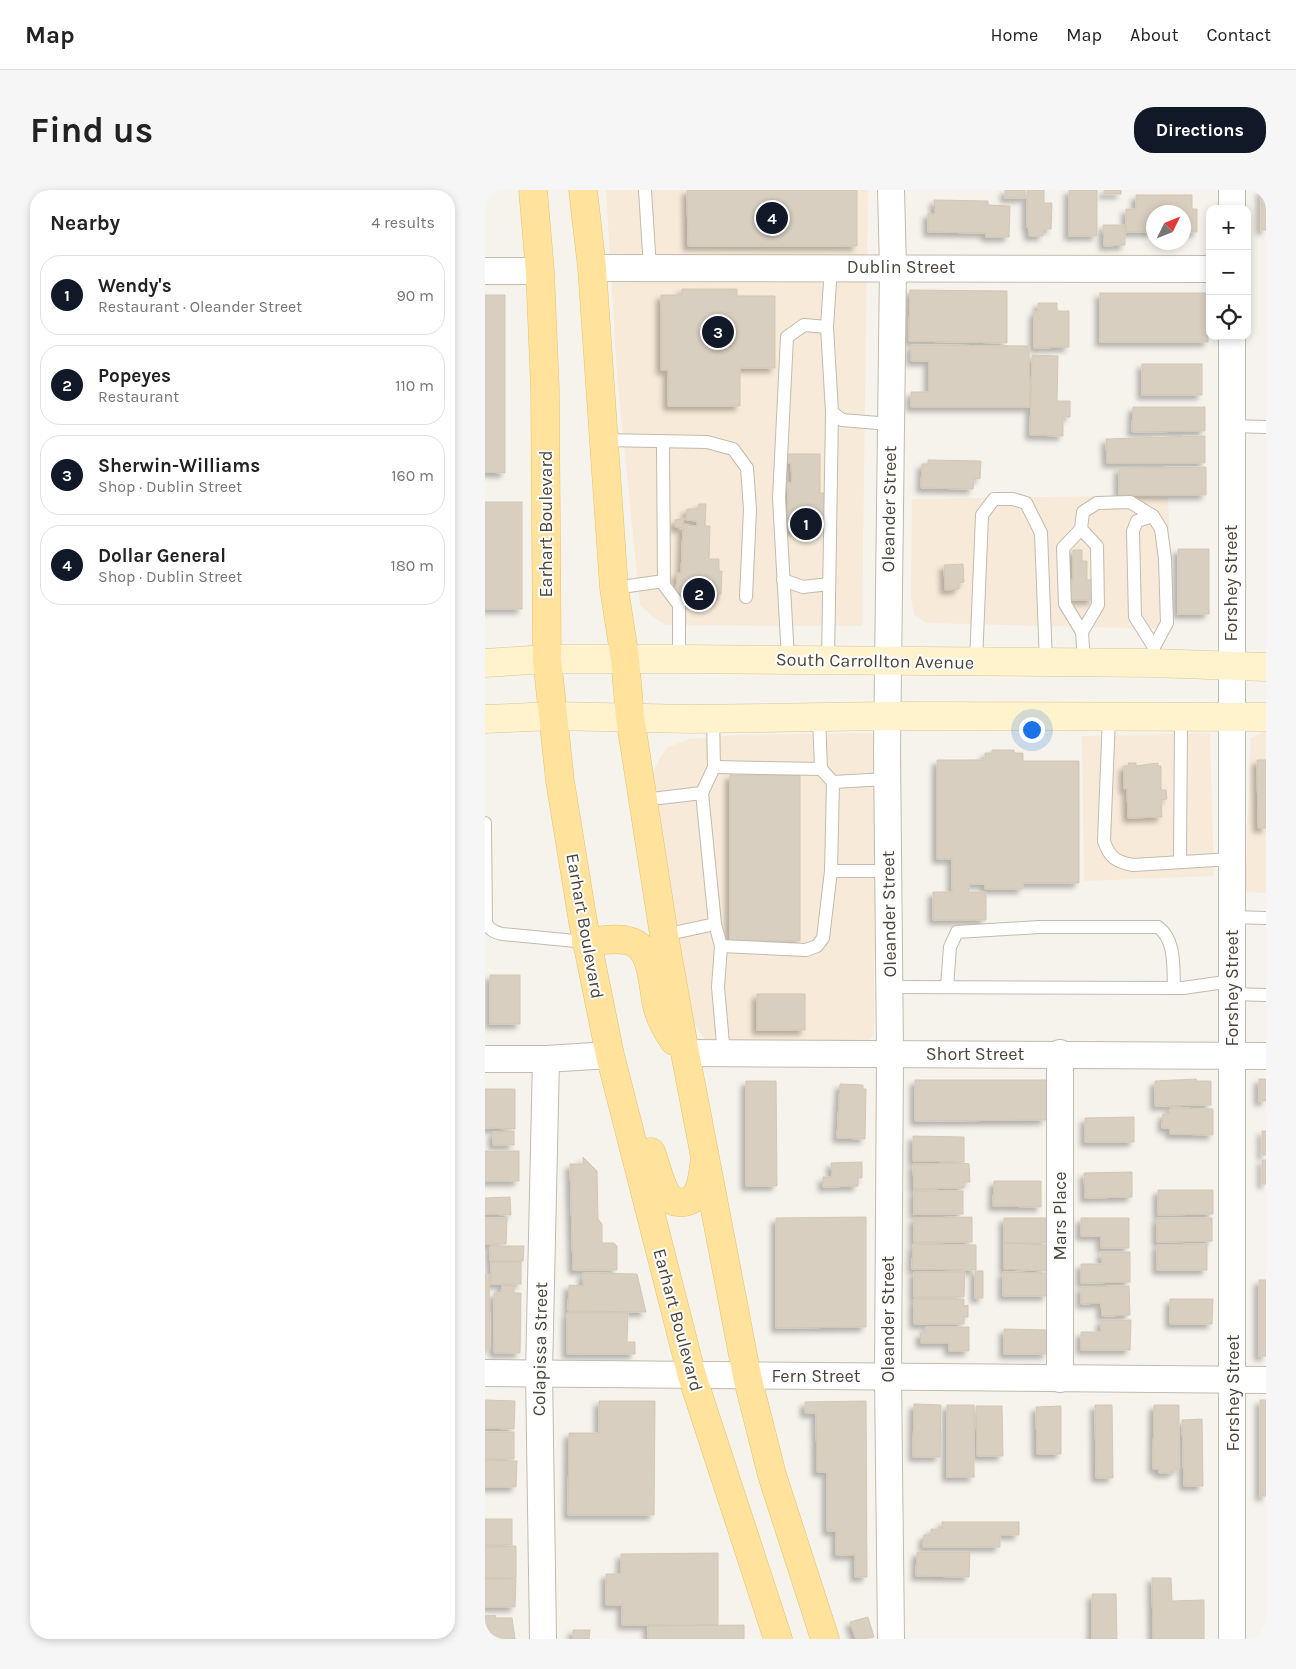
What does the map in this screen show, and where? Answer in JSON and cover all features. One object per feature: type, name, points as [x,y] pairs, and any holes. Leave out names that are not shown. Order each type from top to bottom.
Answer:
[{"type":"main road","name":"Earhart Boulevard","points":[[533,190],[541,271],[545,389],[547,660],[560,781],[586,942],[610,1055],[691,1376],[778,1639]]},
{"type":"main road","points":[[583,190],[591,268],[614,588],[625,659],[630,718],[664,934],[747,1376],[772,1475],[825,1639]]},
{"type":"main road","name":"South Carrollton Avenue","points":[[485,663],[625,659],[1083,663],[1153,655],[1231,667],[1266,667]]},
{"type":"main road","points":[[485,719],[553,716],[630,718],[1266,716]]},
{"type":"main road","points":[[586,942],[619,939],[631,941],[640,946],[650,967],[657,1008],[669,1034],[685,1053]]},
{"type":"main road","points":[[619,1088],[644,1134],[667,1195],[675,1202],[684,1202],[695,1198],[701,1186],[705,1158]]},
{"type":"street","name":"Oleander Street","points":[[891,190],[893,267],[887,660],[890,1054],[888,1376],[891,1639]]},
{"type":"street","points":[[1232,190],[1232,205]]},
{"type":"street","name":"Dublin Street","points":[[591,268],[1206,269]]},
{"type":"street","points":[[485,271],[541,271]]},
{"type":"street","name":"Forshey Street","points":[[1232,340],[1231,667],[1233,717],[1231,1056],[1234,1381],[1232,1639]]},
{"type":"street","name":"Short Street","points":[[685,1053],[724,1055],[1060,1053],[1266,1056]]},
{"type":"street","name":"Mars Place","points":[[1060,1053],[1060,1379]]},
{"type":"street","points":[[485,1059],[546,1059],[610,1055]]},
{"type":"street","name":"Colapissa Street","points":[[543,1639],[539,1372],[546,1059]]},
{"type":"street","name":"Fern Street","points":[[485,1373],[1266,1380]]},
{"type":"lane","points":[[645,190],[650,268]]},
{"type":"lane","points":[[828,660],[832,412],[827,327],[831,267]]},
{"type":"lane","points":[[788,660],[779,498],[787,337],[804,325],[827,327]]},
{"type":"lane","points":[[832,412],[842,420],[890,424]]},
{"type":"lane","points":[[1231,426],[1266,427]]},
{"type":"lane","points":[[604,440],[707,442],[733,450],[747,468],[750,509],[746,597]]},
{"type":"lane","points":[[663,441],[665,585],[679,605],[679,659]]},
{"type":"lane","points":[[976,662],[981,514],[995,499],[1013,499],[1026,503],[1041,533],[1046,663]]},
{"type":"lane","points":[[1083,663],[1082,632],[1065,604],[1063,548],[1081,529],[1083,512],[1097,503],[1130,502],[1153,516],[1161,529],[1165,560],[1167,623],[1153,655]]},
{"type":"lane","points":[[1153,516],[1137,521],[1133,530],[1135,617],[1153,655]]},
{"type":"lane","points":[[1081,529],[1097,546],[1098,606],[1082,632]]},
{"type":"lane","points":[[783,580],[803,587],[829,584]]},
{"type":"lane","points":[[614,588],[665,581]]},
{"type":"lane","points":[[721,946],[806,950],[817,946],[823,938],[831,871],[833,782],[821,769],[819,717]]},
{"type":"lane","points":[[1109,717],[1104,841],[1108,853],[1118,862],[1133,864],[1232,859]]},
{"type":"lane","points":[[1180,862],[1181,717]]},
{"type":"lane","points":[[713,718],[715,766],[702,793],[715,924],[721,946],[718,987],[724,1055]]},
{"type":"lane","points":[[715,766],[821,769]]},
{"type":"lane","points":[[833,782],[887,779]]},
{"type":"lane","points":[[643,800],[702,793]]},
{"type":"lane","points":[[485,823],[486,923],[488,927],[494,932],[502,934],[586,942]]},
{"type":"lane","points":[[831,871],[888,870]]},
{"type":"lane","points":[[1232,917],[1266,918]]},
{"type":"lane","points":[[664,934],[715,924]]},
{"type":"lane","points":[[947,987],[950,947],[957,932],[1039,927],[1158,927],[1167,934],[1173,955],[1174,988]]},
{"type":"lane","points":[[889,988],[1232,988],[1266,995]]},
{"type":"shaded area","points":[[606,190],[868,190],[862,626],[666,625],[653,617],[640,605],[617,374]]},
{"type":"shaded area","points":[[1168,497],[1173,629],[927,623],[914,615],[911,596],[912,499]]},
{"type":"shaded area","points":[[1266,731],[1266,893],[1245,892],[1251,738]]},
{"type":"shaded area","points":[[876,733],[874,1035],[868,1041],[793,1046],[705,1040],[694,1023],[664,862],[652,774],[660,758],[668,747],[689,739],[733,735]]},
{"type":"shaded area","points":[[1210,733],[1214,876],[1084,881],[1082,736]]},
{"type":"building","points":[[687,190],[857,190],[857,246],[688,246]]},
{"type":"building","points":[[1005,190],[1025,190],[1025,198],[1005,198]]},
{"type":"building","points":[[1027,190],[1044,190],[1044,203],[1052,203],[1051,229],[1043,229],[1043,236],[1029,236],[1029,227],[1027,228]]},
{"type":"building","points":[[1069,190],[1097,190],[1097,236],[1069,236]]},
{"type":"building","points":[[1104,190],[1121,190],[1121,194],[1104,194]]},
{"type":"building","points":[[1261,190],[1266,190],[1266,230],[1261,230]]},
{"type":"building","points":[[1136,195],[1192,195],[1192,209],[1197,209],[1197,232],[1191,232],[1191,205],[1146,205],[1146,232],[1126,232],[1126,209],[1136,209]]},
{"type":"building","points":[[934,200],[988,201],[988,205],[1010,206],[1009,237],[986,237],[986,233],[928,232],[928,213],[935,214]]},
{"type":"building","points":[[1103,225],[1125,225],[1125,245],[1104,246]]},
{"type":"building","points":[[682,289],[737,289],[737,296],[775,296],[775,368],[740,368],[740,406],[668,406],[668,370],[661,370],[661,295],[682,295]]},
{"type":"building","points":[[910,290],[1007,291],[1007,343],[909,341]]},
{"type":"building","points":[[1100,293],[1206,293],[1206,340],[1208,342],[1100,342]]},
{"type":"building","points":[[485,295],[505,295],[505,473],[485,472]]},
{"type":"building","points":[[1038,303],[1057,303],[1057,311],[1069,311],[1069,347],[1034,348],[1034,312],[1038,312]]},
{"type":"building","points":[[911,345],[1029,346],[1030,407],[911,407],[911,392],[929,392],[929,361],[911,361]]},
{"type":"building","points":[[1032,355],[1058,356],[1057,401],[1070,401],[1070,417],[1063,417],[1063,436],[1030,435]]},
{"type":"building","points":[[1142,364],[1202,364],[1202,395],[1142,395]]},
{"type":"building","points":[[1133,407],[1205,407],[1205,431],[1132,432]]},
{"type":"building","points":[[1205,436],[1205,463],[1107,463],[1106,439]]},
{"type":"building","points":[[787,454],[820,454],[820,493],[824,493],[824,530],[788,530],[788,483],[792,483],[791,463],[787,463]]},
{"type":"building","points":[[928,460],[981,461],[980,479],[974,478],[973,489],[921,488],[922,464],[928,464]]},
{"type":"building","points":[[1206,467],[1206,495],[1119,495],[1119,468]]},
{"type":"building","points":[[485,502],[522,502],[522,609],[485,609]]},
{"type":"building","points":[[699,504],[706,504],[705,526],[710,526],[709,559],[719,559],[719,571],[722,571],[721,594],[718,594],[718,600],[683,601],[680,599],[680,594],[676,594],[677,573],[681,573],[683,528],[675,527],[675,520],[684,518],[683,525],[697,526],[697,521],[686,520],[687,509],[698,509]]},
{"type":"building","points":[[1178,549],[1209,549],[1209,614],[1178,614]]},
{"type":"building","points":[[1073,550],[1082,550],[1082,561],[1087,561],[1087,580],[1093,580],[1093,600],[1068,600],[1068,579],[1073,580]]},
{"type":"building","points":[[963,564],[964,582],[959,583],[959,589],[945,590],[944,565]]},
{"type":"building","points":[[992,750],[1014,750],[1014,753],[1023,753],[1023,761],[1079,761],[1079,883],[1023,883],[1023,889],[985,889],[985,884],[969,884],[968,892],[986,892],[986,920],[933,920],[933,892],[952,892],[952,859],[937,859],[937,760],[985,760],[985,753],[992,753]]},
{"type":"building","points":[[1257,760],[1266,760],[1266,828],[1258,828]]},
{"type":"building","points":[[1128,763],[1136,763],[1136,766],[1158,763],[1158,766],[1161,766],[1161,790],[1166,790],[1167,799],[1161,800],[1162,817],[1128,818],[1127,788],[1124,789],[1124,766],[1129,766]]},
{"type":"building","points":[[730,775],[800,775],[800,941],[730,941]]},
{"type":"building","points":[[490,975],[520,975],[520,1024],[490,1024]]},
{"type":"building","points":[[757,994],[805,994],[805,1030],[757,1030]]},
{"type":"building","points":[[1196,1079],[1197,1081],[1211,1081],[1211,1105],[1155,1106],[1155,1081]]},
{"type":"building","points":[[1259,1079],[1266,1079],[1266,1101],[1259,1101]]},
{"type":"building","points":[[915,1080],[1046,1080],[1046,1120],[915,1121]]},
{"type":"building","points":[[746,1081],[776,1081],[777,1186],[746,1186]]},
{"type":"building","points":[[840,1084],[863,1085],[863,1089],[866,1089],[865,1139],[837,1138]]},
{"type":"building","points":[[485,1089],[515,1089],[515,1129],[485,1128]]},
{"type":"building","points":[[1170,1108],[1213,1109],[1213,1135],[1170,1134],[1170,1128],[1162,1128],[1163,1114],[1170,1114]]},
{"type":"building","points":[[1134,1117],[1134,1142],[1085,1142],[1085,1118]]},
{"type":"building","points":[[514,1131],[514,1145],[493,1145],[493,1132]]},
{"type":"building","points":[[1262,1131],[1266,1131],[1266,1155],[1262,1155]]},
{"type":"building","points":[[913,1136],[964,1137],[964,1162],[913,1161]]},
{"type":"building","points":[[485,1151],[519,1151],[519,1181],[485,1181]]},
{"type":"building","points":[[583,1157],[597,1171],[598,1219],[602,1224],[602,1243],[614,1243],[617,1246],[617,1270],[573,1270],[570,1164],[583,1164]]},
{"type":"building","points":[[1262,1160],[1266,1160],[1266,1184],[1262,1184]]},
{"type":"building","points":[[862,1162],[862,1178],[858,1178],[858,1186],[823,1187],[823,1177],[832,1177],[831,1163]]},
{"type":"building","points":[[913,1164],[969,1164],[970,1182],[964,1182],[964,1188],[914,1189]]},
{"type":"building","points":[[1132,1172],[1132,1197],[1085,1198],[1084,1173]]},
{"type":"building","points":[[994,1181],[1041,1181],[1041,1207],[993,1206]]},
{"type":"building","points":[[1158,1190],[1213,1190],[1213,1214],[1158,1215]]},
{"type":"building","points":[[914,1191],[963,1191],[963,1214],[914,1214]]},
{"type":"building","points":[[510,1197],[511,1215],[485,1214],[485,1198]]},
{"type":"building","points":[[866,1217],[866,1327],[776,1328],[776,1218]]},
{"type":"building","points":[[972,1217],[972,1242],[914,1242],[914,1218]]},
{"type":"building","points":[[485,1218],[507,1218],[506,1244],[485,1244]]},
{"type":"building","points":[[1004,1218],[1046,1218],[1046,1243],[1004,1243]]},
{"type":"building","points":[[1081,1218],[1129,1218],[1129,1248],[1101,1248],[1101,1236],[1081,1236]]},
{"type":"building","points":[[1157,1218],[1212,1218],[1212,1241],[1157,1242]]},
{"type":"building","points":[[1004,1243],[1047,1245],[1046,1271],[1004,1269]]},
{"type":"building","points":[[913,1244],[976,1245],[976,1270],[912,1269]]},
{"type":"building","points":[[1207,1244],[1207,1270],[1157,1270],[1157,1245]]},
{"type":"building","points":[[490,1246],[524,1246],[523,1261],[490,1261]]},
{"type":"building","points":[[1101,1252],[1130,1252],[1130,1282],[1081,1283],[1081,1264],[1102,1264]]},
{"type":"building","points":[[491,1262],[521,1262],[521,1284],[491,1284]]},
{"type":"building","points":[[975,1271],[983,1271],[983,1298],[975,1298]]},
{"type":"building","points":[[914,1272],[965,1272],[964,1297],[914,1297]]},
{"type":"building","points":[[1003,1272],[1047,1273],[1047,1296],[1003,1296]]},
{"type":"building","points":[[583,1273],[637,1274],[646,1312],[568,1311],[569,1285],[583,1286]]},
{"type":"building","points":[[485,1274],[489,1274],[490,1348],[485,1348]]},
{"type":"building","points":[[1259,1280],[1266,1280],[1266,1356],[1259,1356]]},
{"type":"building","points":[[502,1285],[514,1286],[514,1293],[521,1293],[520,1353],[494,1353],[494,1293],[501,1293]]},
{"type":"building","points":[[1129,1286],[1130,1315],[1102,1316],[1101,1303],[1081,1304],[1081,1287]]},
{"type":"building","points":[[914,1299],[964,1299],[964,1306],[968,1305],[968,1317],[964,1317],[964,1324],[914,1324]]},
{"type":"building","points":[[1170,1299],[1213,1299],[1212,1324],[1170,1324]]},
{"type":"building","points":[[567,1313],[628,1313],[627,1342],[635,1342],[635,1354],[567,1354]]},
{"type":"building","points":[[1101,1320],[1131,1320],[1130,1350],[1081,1350],[1081,1332],[1101,1332]]},
{"type":"building","points":[[926,1327],[969,1327],[969,1351],[949,1351],[949,1343],[921,1343],[920,1333],[926,1333]]},
{"type":"building","points":[[1004,1329],[1047,1330],[1047,1354],[1004,1354]]},
{"type":"building","points":[[485,1400],[515,1401],[514,1429],[485,1428]]},
{"type":"building","points":[[1260,1400],[1266,1400],[1266,1496],[1260,1496]]},
{"type":"building","points":[[599,1401],[655,1401],[654,1515],[568,1515],[569,1433],[599,1433]]},
{"type":"building","points":[[866,1401],[867,1577],[855,1577],[855,1555],[836,1555],[836,1531],[827,1531],[827,1472],[817,1472],[816,1413],[805,1413],[805,1402]]},
{"type":"building","points":[[914,1404],[941,1405],[940,1457],[913,1457]]},
{"type":"building","points":[[947,1405],[974,1405],[974,1477],[947,1477]]},
{"type":"building","points":[[1095,1405],[1112,1405],[1113,1478],[1096,1478]]},
{"type":"building","points":[[1154,1405],[1179,1405],[1179,1469],[1173,1470],[1173,1473],[1159,1473],[1159,1469],[1153,1469]]},
{"type":"building","points":[[976,1406],[1002,1406],[1003,1456],[977,1456]]},
{"type":"building","points":[[1061,1406],[1061,1454],[1037,1454],[1036,1407]]},
{"type":"building","points":[[1202,1419],[1203,1486],[1184,1486],[1182,1420]]},
{"type":"building","points":[[485,1432],[514,1432],[514,1459],[485,1459]]},
{"type":"building","points":[[485,1460],[517,1461],[516,1487],[485,1487]]},
{"type":"building","points":[[485,1519],[512,1519],[512,1545],[485,1545]]},
{"type":"building","points":[[942,1522],[1019,1522],[1019,1535],[1000,1535],[1000,1547],[923,1547],[924,1535],[931,1535],[931,1529],[942,1529]]},
{"type":"building","points":[[516,1546],[516,1578],[485,1578],[485,1547]]},
{"type":"building","points":[[917,1552],[970,1552],[969,1577],[916,1576]]},
{"type":"building","points":[[718,1553],[718,1625],[622,1625],[622,1605],[606,1605],[606,1574],[621,1574],[621,1554]]},
{"type":"building","points":[[1152,1578],[1171,1578],[1172,1601],[1204,1600],[1204,1639],[1153,1639]]},
{"type":"building","points":[[485,1579],[516,1579],[515,1607],[485,1607]]},
{"type":"building","points":[[1092,1594],[1116,1594],[1117,1639],[1092,1639]]},
{"type":"building","points":[[495,1615],[496,1618],[512,1618],[515,1639],[485,1639],[485,1616]]},
{"type":"building","points":[[868,1617],[874,1637],[856,1639],[850,1622]]},
{"type":"building","points":[[744,1625],[744,1639],[648,1639],[648,1626]]},
{"type":"building","points":[[573,1630],[590,1630],[589,1639],[573,1639]]},
{"type":"place","name":"Dollar General","points":[[772,218]]},
{"type":"place","name":"Sherwin-Williams","points":[[718,332]]},
{"type":"place","name":"Wendy's","points":[[806,524]]},
{"type":"place","name":"Popeyes","points":[[699,594]]}]
